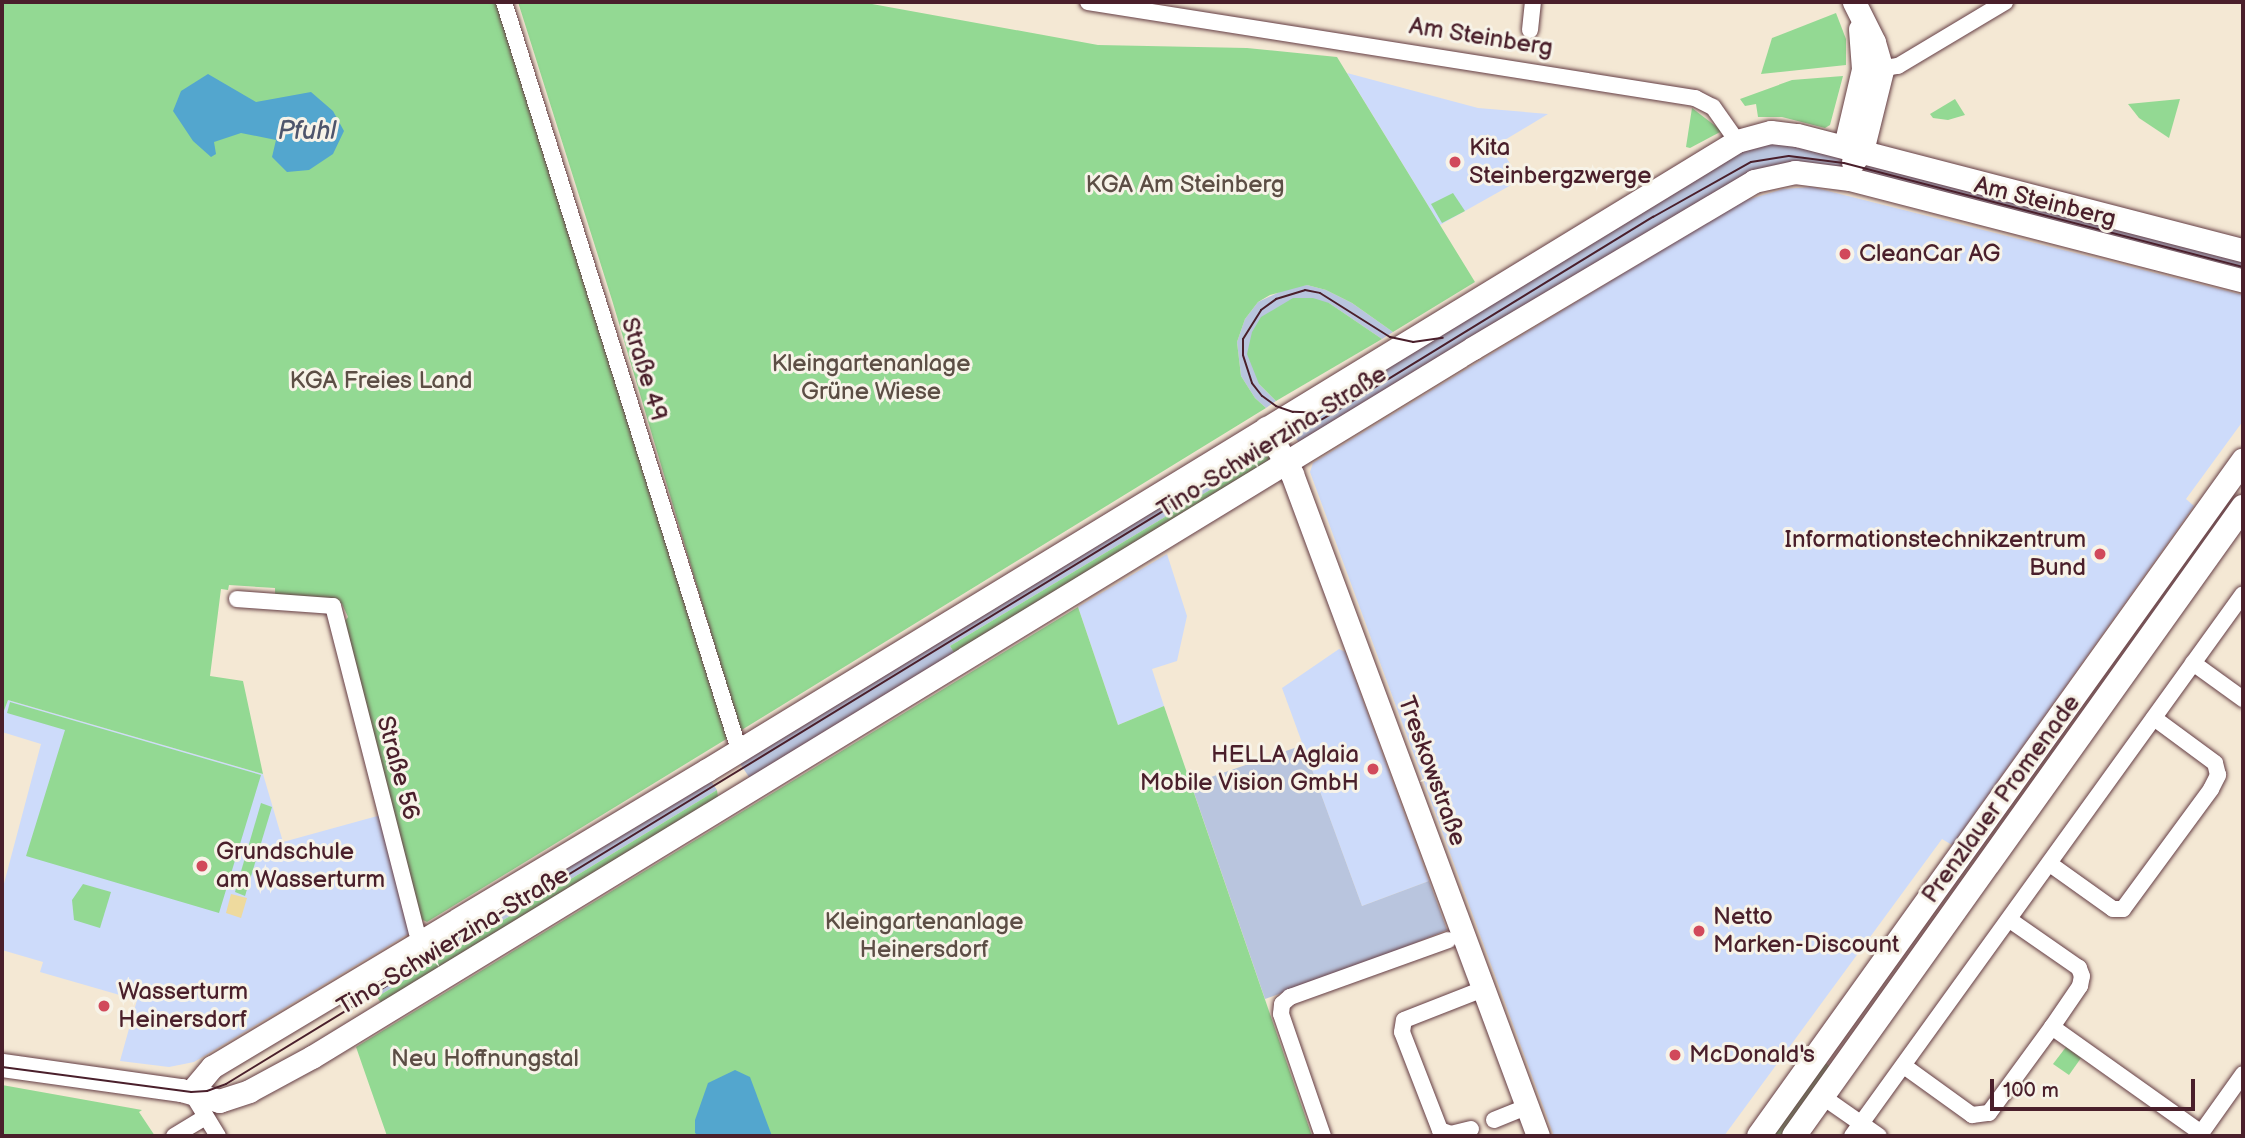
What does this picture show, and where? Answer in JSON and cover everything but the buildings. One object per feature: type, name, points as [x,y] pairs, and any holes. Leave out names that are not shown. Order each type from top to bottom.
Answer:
[{"type":"main road","points":[[1853,2],[1872,70],[1853,159]]},
{"type":"main road","name":"Am Steinberg","points":[[1737,141],[1774,132],[2243,281]]},
{"type":"main road","name":"Tino-Schwierzina-Straße","points":[[191,1093],[212,1067],[715,765],[1737,141]]},
{"type":"main road","name":"Tino-Schwierzina-Straße","points":[[2,1065],[191,1093],[212,1100],[227,1100],[290,1070],[1739,188],[1776,174],[1853,159]]},
{"type":"main road","name":"Am Steinberg","points":[[1853,159],[2243,250]]},
{"type":"main road","name":"Treskowstraße","points":[[1266,428],[1288,464],[1538,1136]]},
{"type":"main road","name":"Prenzlauer Promenade","points":[[1759,1136],[2243,461]]},
{"type":"main road","name":"Prenzlauer Promenade","points":[[1794,1136],[2243,507]]},
{"type":"main road","points":[[2172,561],[2194,577]]},
{"type":"main road","points":[[715,765],[734,801]]},
{"type":"street","name":"Straße 49","points":[[504,2],[739,750]]},
{"type":"street","name":"Am Steinberg","points":[[1088,2],[1695,98],[1713,107],[1737,141]]},
{"type":"street","points":[[1530,30],[1533,2]]},
{"type":"street","points":[[1872,70],[1898,66],[2005,2]]},
{"type":"street","points":[[1857,1130],[2243,594]]},
{"type":"street","name":"Straße 56","points":[[237,599],[333,606],[422,941]]},
{"type":"street","points":[[2193,663],[2243,699]]},
{"type":"street","points":[[2050,864],[2113,909],[2123,909],[2211,789],[2218,775],[2215,763],[2154,718]]},
{"type":"street","points":[[1904,1066],[1972,1115],[1989,1113],[2052,1027],[2080,986],[2082,976],[2079,968],[2010,920]]},
{"type":"street","points":[[1323,1136],[1280,1014],[1282,1004],[1290,996],[1448,940]]},
{"type":"street","points":[[1471,1129],[1451,1134],[1440,1130],[1402,1032],[1404,1020],[1483,989]]},
{"type":"street","points":[[2052,1027],[2200,1135],[2243,1074]]},
{"type":"street","points":[[191,1093],[218,1136]]},
{"type":"street","points":[[1823,1097],[1857,1130],[1879,1136]]},
{"type":"street","points":[[1494,1120],[1527,1107]]},
{"type":"street","points":[[174,1136],[206,1117]]},
{"type":"shaded area","name":"Kita Steinbergzwerge","points":[[1347,73],[1478,108],[1548,114],[1498,144],[1520,180],[1440,225]]},
{"type":"shaded area","points":[[1795,141],[2243,253],[2243,272],[1795,163],[1301,445],[1285,424],[1740,147]]},
{"type":"shaded area","points":[[1812,187],[2243,295],[2243,421],[2186,499],[2194,506],[1952,845],[1942,839],[1724,1136],[1554,1136],[1310,472],[1313,463],[1740,202],[1783,189]]},
{"type":"shaded area","points":[[1307,285],[1326,290],[1352,303],[1393,332],[1382,339],[1329,303],[1259,384],[1276,401],[1266,408],[1255,398],[1241,376],[1237,342],[1245,319],[1258,302],[1288,288]]},
{"type":"shaded area","points":[[1264,444],[1270,454],[950,646],[956,656],[751,780],[737,759]]},
{"type":"shaded area","points":[[1167,554],[1187,616],[1177,661],[1152,669],[1164,706],[1118,725],[1078,607]]},
{"type":"shaded area","points":[[1339,649],[1345,652],[1429,881],[1362,906],[1282,688]]},
{"type":"shaded area","name":"Grundschule am Wasserturm","points":[[8,700],[263,774],[283,842],[381,815],[413,931],[194,1062],[169,1067],[120,1061],[137,1000],[40,972],[43,962],[2,950],[2,891],[41,744],[2,732],[2,716]]},
{"type":"shaded area","points":[[1303,745],[1362,906],[1429,881],[1447,930],[1265,999],[1191,784]]},
{"type":"shaded area","points":[[709,778],[717,790],[377,997],[368,981]]},
{"type":"green space","name":"KGA Freies Land","points":[[2,2],[500,2],[728,738],[427,922],[421,919],[343,624],[348,617],[342,604],[334,599],[275,598],[275,588],[229,585],[228,590],[221,589],[210,676],[243,681],[263,774],[8,700],[2,716]]},
{"type":"green space","name":"Kleingartenanlage Grüne Wiese","points":[[518,2],[861,2],[1098,45],[1247,48],[1337,57],[1475,282],[1393,332],[1352,303],[1326,290],[1307,285],[1270,295],[1258,302],[1245,319],[1237,342],[1241,376],[1255,398],[1266,408],[740,731],[612,300]]},
{"type":"green space","points":[[1836,13],[1846,39],[1846,65],[1761,74],[1772,38]]},
{"type":"green space","points":[[1843,76],[1830,125],[1825,128],[1782,117],[1758,117],[1756,104],[1745,106],[1740,99],[1792,80]]},
{"type":"green space","points":[[1955,99],[1965,115],[1948,120],[1933,118],[1930,114]]},
{"type":"green space","points":[[2180,99],[2169,138],[2139,118],[2128,104]]},
{"type":"green space","points":[[1692,108],[1722,131],[1690,148],[1686,147]]},
{"type":"green space","points":[[1453,193],[1465,211],[1442,223],[1431,204]]},
{"type":"green space","points":[[1293,298],[1313,298],[1329,303],[1382,339],[1276,401],[1259,384],[1247,354],[1252,332],[1261,317]]},
{"type":"green space","points":[[1270,454],[1274,462],[956,656],[950,646]]},
{"type":"green space","name":"Kleingartenanlage Heinersdorf","points":[[1078,607],[1118,725],[1164,706],[1312,1136],[387,1136],[356,1047]]},
{"type":"green space","points":[[10,702],[261,775],[219,913],[26,856],[65,730],[7,713]]},
{"type":"green space","points":[[717,790],[718,797],[383,1006],[377,997]]},
{"type":"green space","points":[[261,803],[272,807],[245,896],[235,892]]},
{"type":"green space","points":[[83,884],[111,892],[100,928],[74,920],[72,900]]},
{"type":"green space","points":[[2066,1047],[2081,1058],[2069,1075],[2053,1064]]},
{"type":"green space","points":[[1823,1061],[1834,1070],[1783,1136],[1767,1136]]},
{"type":"green space","points":[[2,1085],[142,1110],[139,1112],[155,1136],[2,1136]]},
{"type":"sand","points":[[231,894],[247,898],[241,918],[226,913]]},
{"type":"water","name":"Pfuhl","points":[[208,74],[256,102],[311,92],[333,111],[344,131],[333,154],[309,170],[287,172],[272,157],[276,140],[241,133],[214,142],[216,154],[211,157],[193,141],[173,111],[181,91]]},
{"type":"water","points":[[735,1070],[750,1077],[772,1136],[699,1136],[695,1133],[695,1120],[708,1083]]},
{"type":"tram line","points":[[2,1067],[191,1092],[207,1091],[226,1084],[1178,502],[1336,411],[1653,217],[1751,162],[1789,156],[1844,163],[2243,267]]},
{"type":"tram line","points":[[1328,413],[1293,412],[1276,406],[1262,396],[1252,383],[1243,355],[1243,339],[1261,310],[1276,299],[1305,290],[1320,293],[1390,337],[1413,342],[1443,338]]},
{"type":"place","name":"Kita Steinbergzwerge","points":[[1455,162]]},
{"type":"place","name":"CleanCar AG","points":[[1845,254]]},
{"type":"place","name":"Informationstechnikzentrum Bund","points":[[2100,554]]},
{"type":"place","name":"HELLA Aglaia Mobile Vision GmbH","points":[[1373,769]]},
{"type":"place","name":"Grundschule am Wasserturm","points":[[202,866]]},
{"type":"place","name":"Netto Marken-Discount","points":[[1699,931]]},
{"type":"place","name":"Wasserturm Heinersdorf","points":[[104,1006]]},
{"type":"place","name":"McDonald's","points":[[1675,1055]]},
{"type":"park label","name":"KGA Am Steinberg","points":[[1185,185]]},
{"type":"park label","name":"Neu Hoffnungstal","points":[[485,1059]]}]
